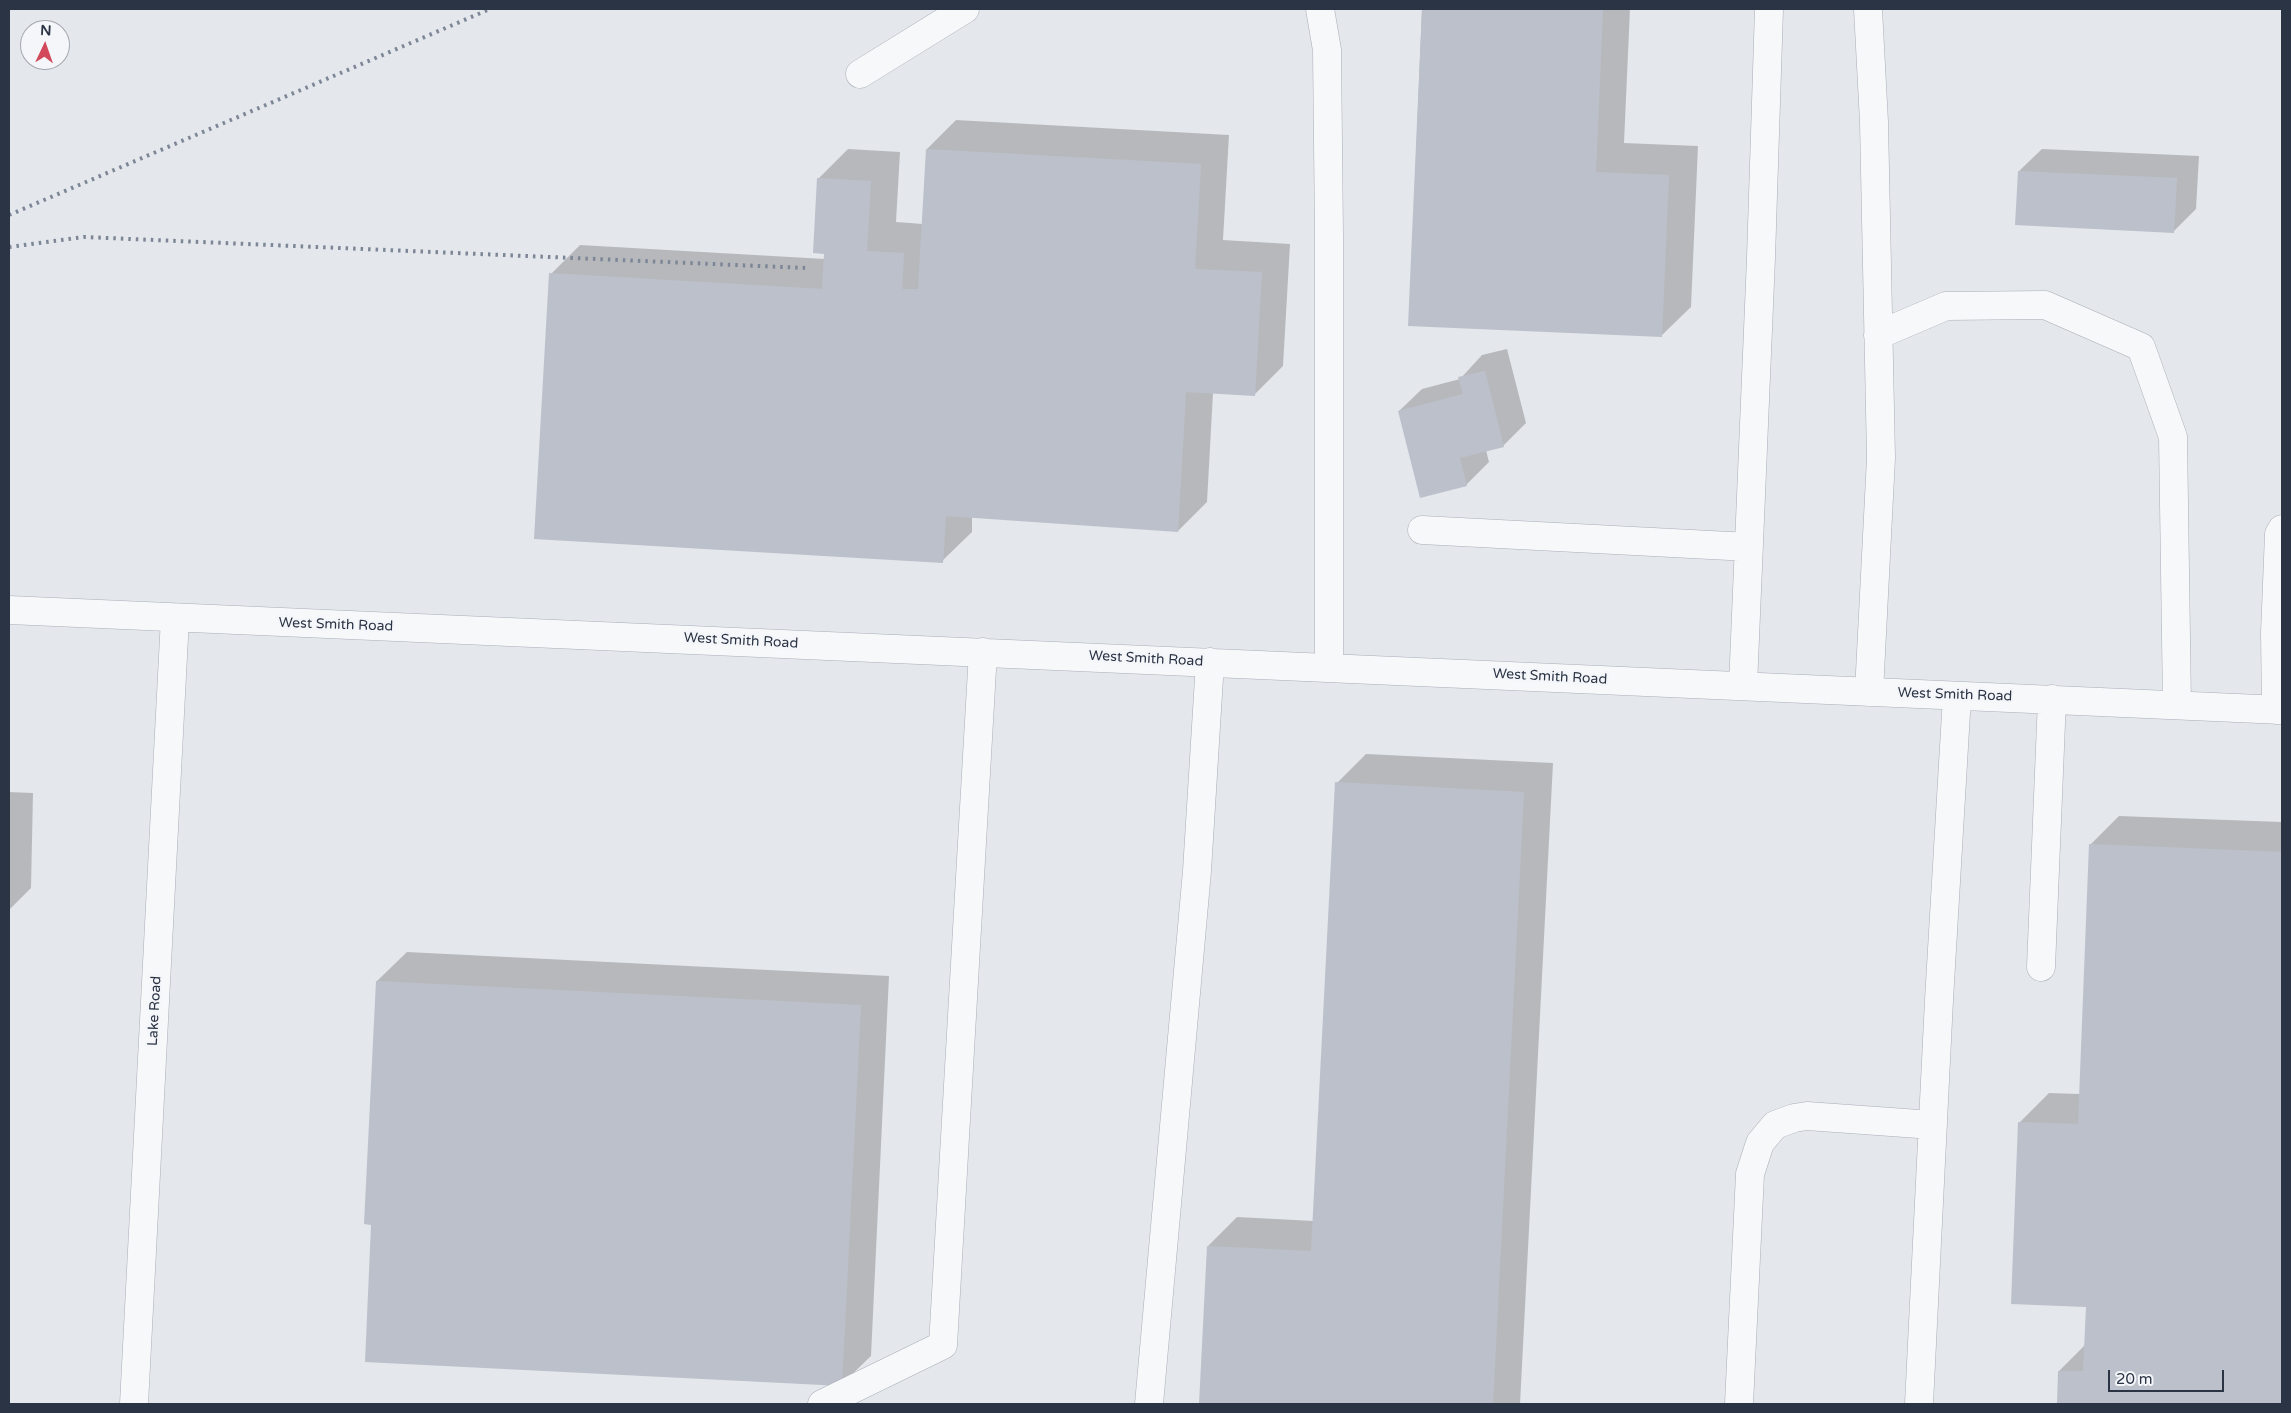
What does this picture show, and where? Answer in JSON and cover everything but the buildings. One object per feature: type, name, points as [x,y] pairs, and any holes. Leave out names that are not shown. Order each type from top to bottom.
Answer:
[{"type":"street","points":[[860,74],[965,9]]},
{"type":"street","points":[[1320,9],[1327,50],[1328,109],[1329,667]]},
{"type":"street","points":[[1744,686],[1769,9]]},
{"type":"street","points":[[1868,9],[1874,122],[1881,458],[1869,692]]},
{"type":"street","points":[[1878,334],[1946,306],[2045,305],[2141,347],[2173,437],[2177,705]]},
{"type":"street","points":[[2279,710],[2275,633],[2279,534],[2282,528]]},
{"type":"street","points":[[1422,530],[1749,547]]},
{"type":"street","name":"West Smith Road","points":[[9,610],[2279,710]]},
{"type":"street","name":"Lake Road","points":[[134,1404],[175,618]]},
{"type":"street","points":[[822,1404],[943,1345],[983,652]]},
{"type":"street","points":[[1149,1404],[1197,871],[1210,662]]},
{"type":"street","points":[[1920,1404],[1933,1125],[1958,696]]},
{"type":"street","points":[[2041,967],[2052,699]]},
{"type":"street","points":[[1739,1404],[1750,1174],[1760,1143],[1775,1125],[1807,1116],[1933,1125]]},
{"type":"railway","points":[[9,215],[490,9]]},
{"type":"railway","points":[[9,247],[84,237],[806,268]]}]
